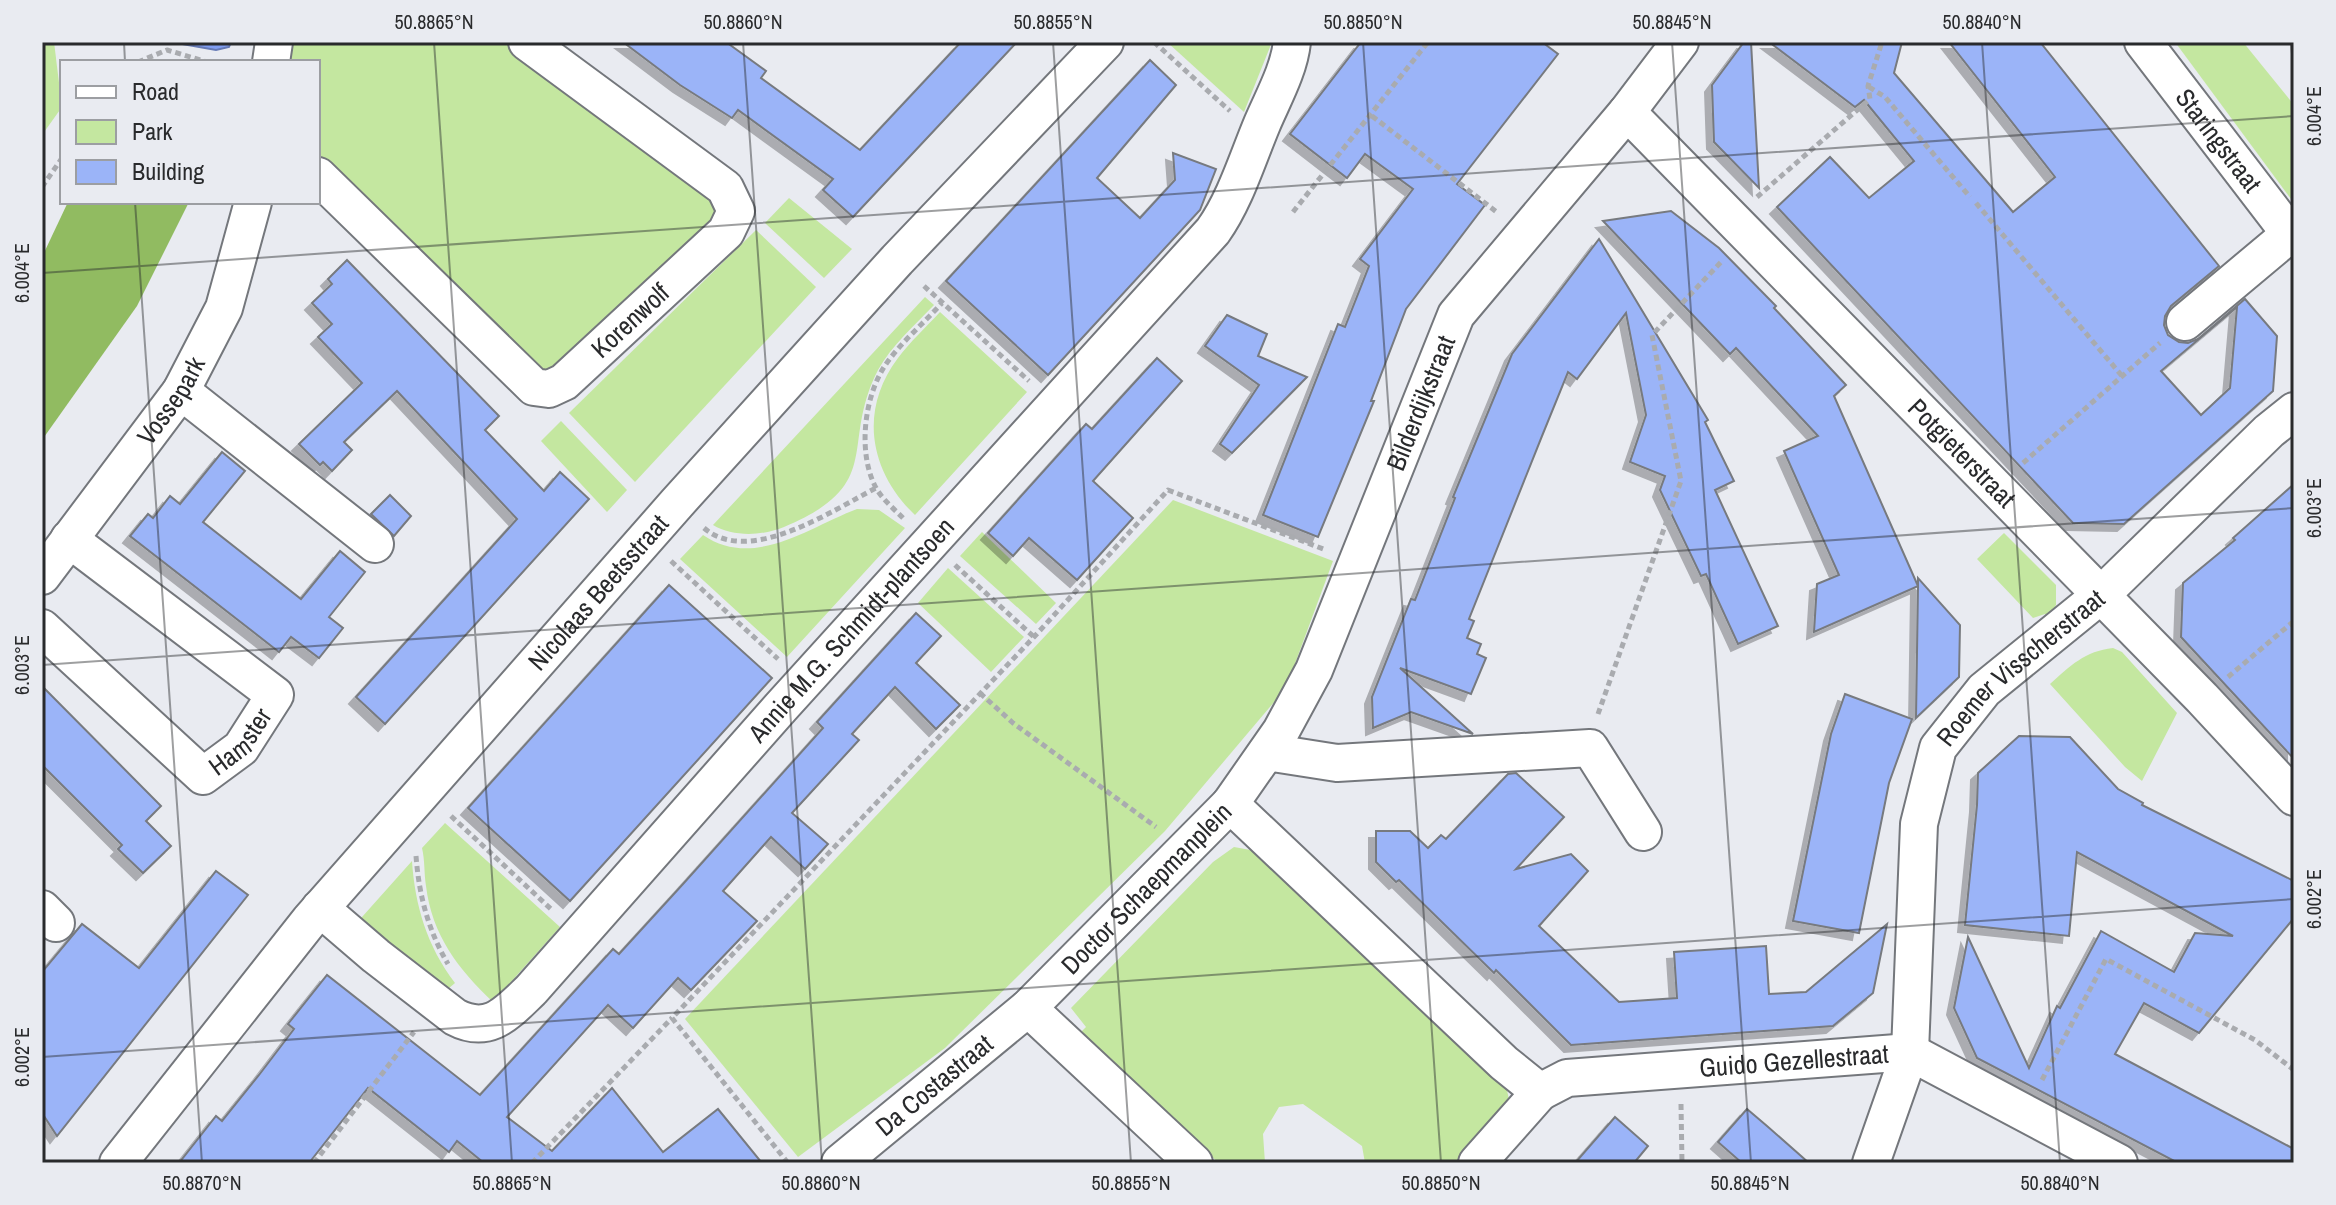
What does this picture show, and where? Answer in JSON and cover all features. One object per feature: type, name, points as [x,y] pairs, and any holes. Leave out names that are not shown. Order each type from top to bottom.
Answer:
[{"type":"street","name":"Korenwolf","points":[[320,178],[534,387],[549,389],[564,382],[726,232],[736,211],[725,188],[527,42]]},
{"type":"street","name":"Nicolaas Beetsstraat","points":[[118,1163],[320,908],[677,503],[897,260],[1105,42]]},
{"type":"street","name":"Annie M.G. Schmidt-plantsoen","points":[[320,908],[437,1003],[469,1024],[493,1021],[531,990],[1213,231],[1223,217],[1258,135],[1288,62],[1292,42]]},
{"type":"street","name":"Bilderdijkstraat","points":[[1230,804],[1267,752],[1314,670],[1456,315],[1627,112],[1680,42]]},
{"type":"street","name":"Staringstraat","points":[[2143,42],[2292,236]]},
{"type":"street","name":"Potgieterstraat","points":[[1627,112],[2202,698],[2294,797]]},
{"type":"street","name":"Vossepark","points":[[42,576],[181,391],[224,308],[252,204]]},
{"type":"street","points":[[2185,322],[2292,236]]},
{"type":"street","points":[[181,391],[375,544]]},
{"type":"street","name":"Roemer Visscherstraat","points":[[1871,1163],[1910,1052],[1919,824],[1938,748],[1984,690],[2101,595],[2269,431],[2294,411]]},
{"type":"street","name":"Hamster","points":[[42,628],[203,776],[241,748],[275,695],[69,539]]},
{"type":"street","points":[[1267,752],[1337,763],[1590,748],[1643,832]]},
{"type":"street","name":"Doctor Schaepmanplein","points":[[1028,1008],[1230,804],[1504,1063],[1540,1092]]},
{"type":"street","points":[[1028,1008],[1194,1163]]},
{"type":"street","name":"Da Costastraat","points":[[840,1163],[1028,1008]]},
{"type":"street","name":"Guido Gezellestraat","points":[[1540,1092],[1567,1078],[1910,1052],[2119,1163]]},
{"type":"street","points":[[1477,1163],[1540,1092]]},
{"type":"path","points":[[1154,42],[1258,135]]},
{"type":"path","points":[[1293,212],[1428,42]]},
{"type":"path","points":[[1585,749],[1681,481],[1652,335],[1740,226],[1870,99],[1868,86],[1882,42]]},
{"type":"path","points":[[143,60],[167,50],[200,60]]},
{"type":"path","points":[[1868,86],[1885,97],[1970,197]]},
{"type":"path","points":[[1372,116],[1525,234]]},
{"type":"path","points":[[42,187],[60,161]]},
{"type":"path","points":[[1976,203],[2122,376]]},
{"type":"path","points":[[897,260],[1057,404]]},
{"type":"path","points":[[942,303],[884,368],[873,394],[865,428],[868,468],[876,488],[892,507],[1034,637]]},
{"type":"path","points":[[1995,487],[2185,322]]},
{"type":"path","points":[[677,503],[709,532],[728,540],[749,541],[771,538],[793,529],[876,488]]},
{"type":"path","points":[[532,1163],[1034,637],[1168,490],[1357,562]]},
{"type":"path","points":[[647,538],[804,683]]},
{"type":"path","points":[[2202,698],[2294,621]]},
{"type":"path","points":[[980,693],[1013,723],[1186,849]]},
{"type":"path","points":[[424,791],[579,935]]},
{"type":"path","points":[[416,853],[425,913],[450,967]]},
{"type":"path","points":[[2024,1112],[2106,959],[2255,1040],[2294,1070]]},
{"type":"path","points":[[314,1163],[437,1003]]},
{"type":"path","points":[[672,1018],[788,1163]]},
{"type":"path","points":[[1679,1070],[1682,1163]]},
{"type":"green space","points":[[42,42],[54,42],[60,110],[42,135]]},
{"type":"green space","points":[[286,42],[506,42],[698,180],[713,201],[713,225],[563,372],[527,369],[320,156],[320,60],[283,60]]},
{"type":"green space","points":[[1167,42],[1272,42],[1244,112]]},
{"type":"green space","points":[[2175,42],[2243,42],[2294,105],[2294,203]]},
{"type":"green space","points":[[789,198],[852,249],[824,278],[765,223]]},
{"type":"green space","points":[[67,204],[188,204],[137,306],[42,440],[42,257]]},
{"type":"green space","points":[[756,230],[816,287],[635,482],[569,413]]},
{"type":"green space","points":[[925,297],[934,305],[896,344],[878,370],[867,397],[855,461],[849,478],[837,495],[816,511],[775,530],[738,533],[713,525]]},
{"type":"green space","points":[[940,312],[1027,392],[915,515],[888,480],[879,460],[874,420],[877,399],[885,378],[903,352]]},
{"type":"green space","points":[[561,421],[627,490],[607,512],[541,441]]},
{"type":"green space","points":[[1173,500],[1333,561],[1286,688],[1165,831],[945,1048],[798,1157],[685,1019]]},
{"type":"green space","points":[[857,509],[879,510],[905,528],[787,657],[680,559],[703,535],[722,545],[761,547],[781,542]]},
{"type":"green space","points":[[982,532],[1056,603],[1036,624],[960,556]]},
{"type":"green space","points":[[2004,533],[2056,585],[2056,605],[2048,617],[2045,614],[2033,618],[1977,559]]},
{"type":"green space","points":[[948,568],[1024,637],[991,672],[918,603]]},
{"type":"green space","points":[[2113,648],[2122,652],[2177,713],[2142,781],[2125,767],[2050,684],[2086,656]]},
{"type":"green space","points":[[445,823],[560,927],[493,1002],[458,964],[441,936],[429,904],[422,848]]},
{"type":"green space","points":[[1234,847],[1256,851],[1469,1055],[1506,1086],[1511,1108],[1460,1163],[1365,1163],[1362,1146],[1303,1104],[1279,1107],[1263,1134],[1265,1163],[1219,1163],[1078,1035],[1086,1027],[1071,1008],[1213,862]]},
{"type":"green space","points":[[412,861],[424,925],[437,955],[455,983],[442,994],[354,926]]},
{"type":"water","points":[[171,42],[231,42],[229,47],[216,50]]},
{"type":"building","points":[[623,42],[726,42],[766,71],[761,78],[860,150],[961,42],[1017,42],[853,217],[823,190],[833,179],[738,110],[732,118],[680,85]]},
{"type":"building","points":[[1361,42],[1542,42],[1558,54],[1457,184],[1485,205],[1406,309],[1371,401],[1374,401],[1318,537],[1263,515],[1338,324],[1345,327],[1369,266],[1360,259],[1413,189],[1365,154],[1347,178],[1290,134]]},
{"type":"building","points":[[1744,42],[1751,42],[1759,188],[1714,142],[1712,85]]},
{"type":"building","points":[[1769,42],[1902,42],[1894,73],[2013,212],[2055,177],[1949,42],[2040,42],[2219,266],[2171,306],[2164,325],[2168,335],[2179,342],[2198,339],[2245,299],[2277,336],[2273,391],[2124,524],[2073,523],[1777,207],[1830,157],[1869,198],[1914,161],[1864,100],[1855,107]],"holes":[[[2237,307],[2230,388],[2201,415],[2161,371]]]},
{"type":"building","points":[[1150,60],[1176,85],[1097,178],[1140,218],[1175,180],[1173,153],[1216,169],[1200,210],[1048,375],[946,281]]},
{"type":"building","points":[[1671,211],[1719,248],[1846,385],[1834,396],[1918,586],[1814,632],[1817,584],[1839,575],[1784,451],[1818,436],[1736,348],[1730,354],[1603,221]]},
{"type":"building","points":[[1599,239],[1708,420],[1705,422],[1734,481],[1715,490],[1778,626],[1738,644],[1706,574],[1701,576],[1660,490],[1665,476],[1630,462],[1646,415],[1626,313],[1577,379],[1568,372],[1469,619],[1474,621],[1467,638],[1481,644],[1477,654],[1486,658],[1471,694],[1400,668],[1473,734],[1411,712],[1373,728],[1372,697],[1411,599],[1415,600],[1453,497],[1512,354]]},
{"type":"building","points":[[347,260],[499,416],[485,430],[544,491],[560,472],[589,499],[385,724],[356,697],[517,519],[397,391],[344,442],[352,450],[332,471],[323,462],[320,465],[299,444],[362,383],[318,337],[332,324],[312,303],[332,284],[328,279]]},
{"type":"building","points":[[1227,315],[1267,334],[1258,356],[1307,377],[1232,453],[1220,444],[1259,385],[1205,346]]},
{"type":"building","points":[[1157,358],[1182,381],[1093,481],[1133,518],[1077,580],[1029,538],[1013,556],[988,533],[1086,424],[1092,429]]},
{"type":"building","points":[[222,452],[245,471],[203,522],[301,599],[340,551],[365,572],[329,617],[343,628],[319,658],[291,637],[279,652],[130,536],[148,514],[153,518],[170,496],[180,504]]},
{"type":"building","points":[[2294,484],[2294,759],[2181,637],[2183,583],[2235,540],[2233,538]]},
{"type":"building","points":[[390,495],[411,516],[394,536],[371,514]]},
{"type":"building","points":[[1918,578],[1960,625],[1959,677],[1916,718]]},
{"type":"building","points":[[669,585],[772,678],[570,901],[468,808]]},
{"type":"building","points":[[916,613],[941,636],[916,663],[960,705],[936,729],[895,687],[852,734],[859,740],[792,813],[828,844],[805,869],[771,837],[723,891],[757,921],[691,990],[678,978],[633,1028],[608,1005],[507,1117],[552,1151],[612,1088],[663,1152],[718,1109],[762,1163],[484,1163],[457,1141],[449,1152],[368,1088],[309,1163],[179,1163],[216,1116],[222,1121],[259,1075],[294,1029],[288,1024],[327,975],[480,1095],[613,949],[619,954],[683,884],[823,728],[817,722]]},
{"type":"building","points":[[42,686],[161,806],[146,821],[171,846],[143,873],[118,849],[122,845],[42,765]]},
{"type":"building","points":[[1845,694],[1912,719],[1889,783],[1859,933],[1793,921],[1831,734]]},
{"type":"building","points":[[2019,736],[2070,737],[2118,789],[2142,805],[2294,881],[2294,918],[2199,1033],[2144,1003],[2115,1054],[2294,1149],[2294,1163],[2178,1163],[1977,1058],[1954,1008],[1968,937],[2029,1068],[2057,1006],[2060,1008],[2101,931],[2174,972],[2195,933],[2233,936],[2077,852],[2069,936],[1965,925],[1978,773]]},
{"type":"building","points":[[1516,773],[1564,817],[1516,869],[1571,854],[1588,871],[1539,926],[1619,1002],[1677,998],[1674,952],[1766,946],[1769,994],[1806,992],[1887,924],[1873,993],[1833,1026],[1571,1045],[1496,970],[1494,973],[1399,880],[1396,882],[1376,862],[1376,831],[1410,831],[1428,848],[1441,835],[1446,839],[1508,774]]},
{"type":"building","points":[[216,871],[248,895],[57,1136],[42,1113],[42,972],[82,924],[139,968]]},
{"type":"building","points":[[1747,1109],[1809,1163],[1742,1163],[1718,1142]]},
{"type":"building","points":[[1615,1117],[1648,1146],[1634,1163],[1575,1163]]}]
